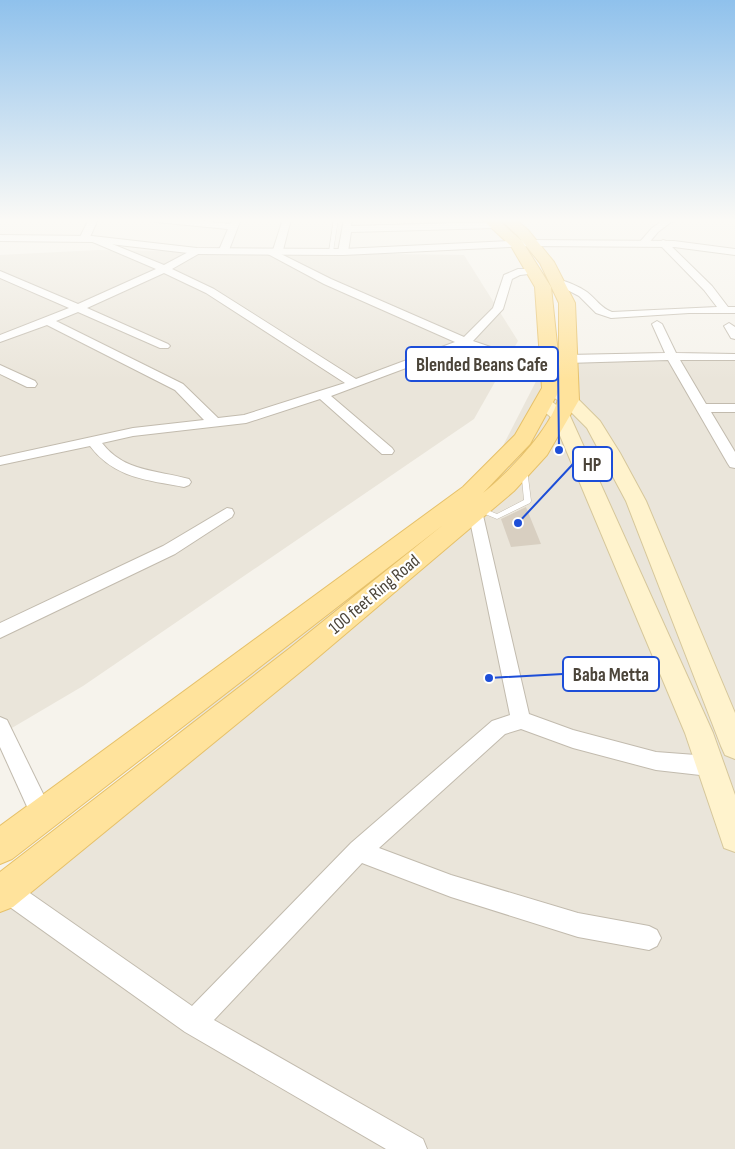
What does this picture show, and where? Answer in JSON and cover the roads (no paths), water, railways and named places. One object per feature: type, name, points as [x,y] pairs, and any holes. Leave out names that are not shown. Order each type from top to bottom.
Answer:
[{"type":"main road","points":[[535,273],[543,287],[557,390],[699,733],[735,837]]},
{"type":"main road","points":[[552,273],[567,303],[557,390]]},
{"type":"main road","points":[[557,390],[594,425],[636,501],[733,735]]},
{"type":"main road","name":"100 feet Ring Road","points":[[3,892],[300,656],[506,486],[540,450],[557,390]]},
{"type":"main road","name":"100 feet Ring Road","points":[[0,847],[472,492],[523,439],[557,390]]},
{"type":"street","points":[[1,337],[78,309],[158,273]]},
{"type":"street","points":[[170,273],[210,291],[355,384]]},
{"type":"street","points":[[310,273],[465,342],[526,365],[557,390],[672,356],[735,358]]},
{"type":"street","points":[[0,460],[134,432],[246,419],[355,384],[465,342],[498,309],[508,277],[512,274],[522,273]]},
{"type":"street","points":[[693,273],[708,288],[724,309]]},
{"type":"street","points":[[0,274],[164,346]]},
{"type":"street","points":[[557,282],[583,294],[600,311],[611,315],[735,310]]},
{"type":"street","points":[[48,321],[179,387],[215,423]]},
{"type":"street","points":[[657,324],[672,356],[735,464]]},
{"type":"street","points":[[729,326],[735,336]]},
{"type":"street","points":[[0,369],[31,384]]},
{"type":"street","points":[[322,395],[387,451]]},
{"type":"street","points":[[702,408],[735,408]]},
{"type":"street","points":[[93,441],[102,455],[114,464],[132,472],[184,482]]},
{"type":"street","points":[[477,510],[521,720]]},
{"type":"street","points":[[0,631],[169,550],[227,513]]},
{"type":"street","points":[[194,1023],[359,851],[499,727],[521,720],[573,740],[656,761],[709,766]]},
{"type":"street","points":[[0,726],[42,815]]},
{"type":"street","points":[[699,733],[733,735]]},
{"type":"street","points":[[359,851],[451,886],[578,925],[649,938]]},
{"type":"street","points":[[3,892],[194,1023],[413,1149]]},
{"type":"place","name":"Blended Beans Cafe","points":[[559,450]]},
{"type":"place","name":"HP","points":[[518,523]]},
{"type":"place","name":"Baba Metta","points":[[489,678]]}]
